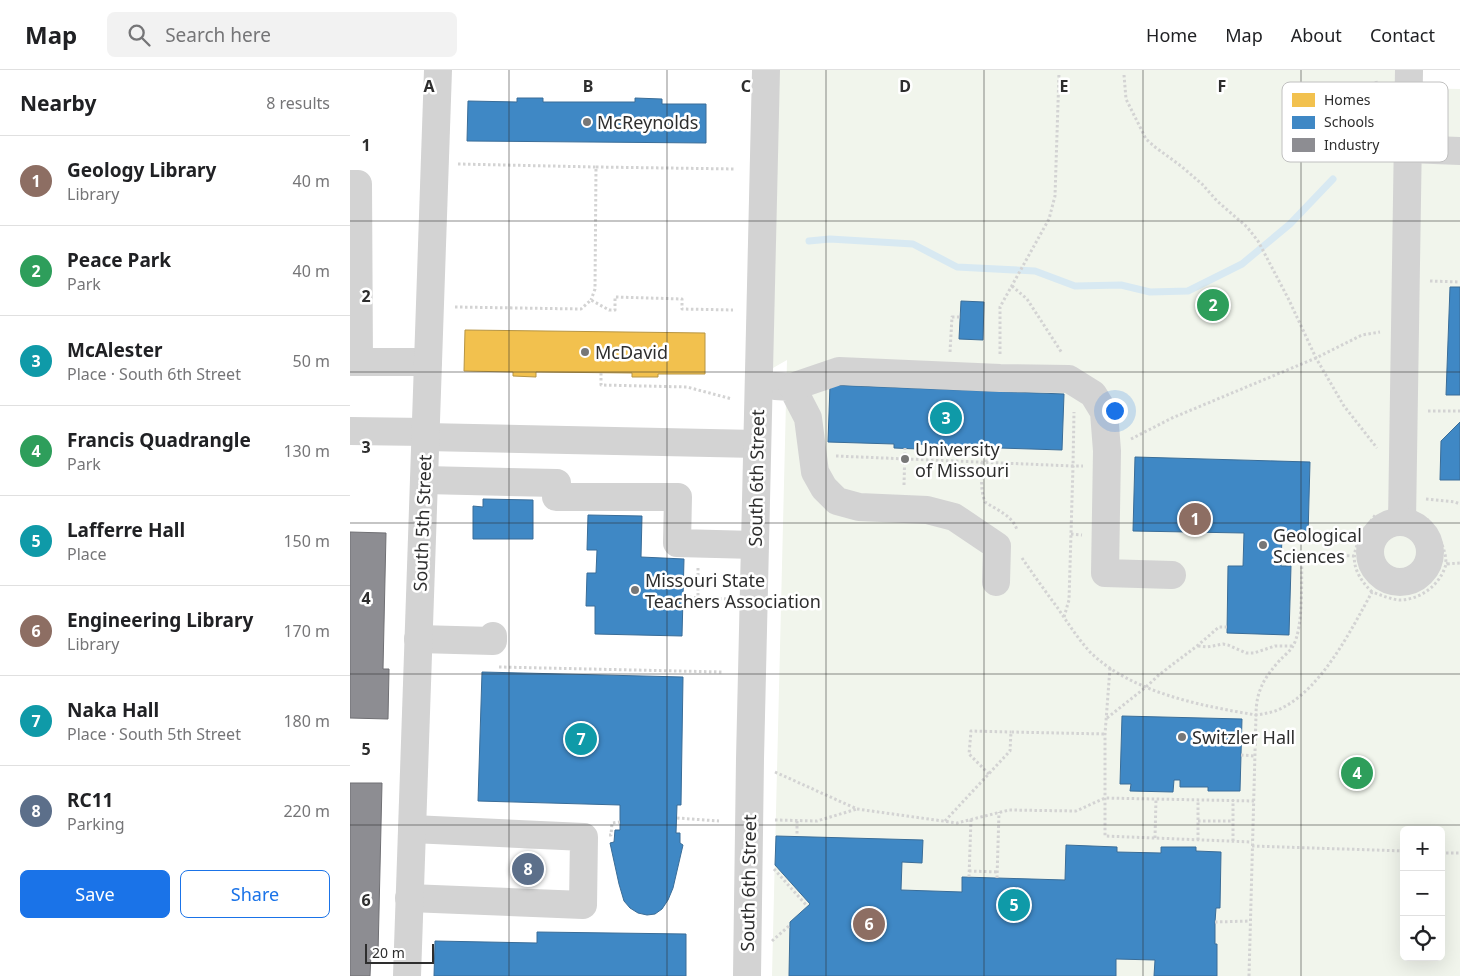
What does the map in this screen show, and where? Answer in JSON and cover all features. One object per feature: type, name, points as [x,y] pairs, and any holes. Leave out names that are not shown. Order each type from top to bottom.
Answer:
[{"type":"street","name":"South 5th Street","points":[[407,976],[438,70]]},
{"type":"street","name":"South 6th Street","points":[[747,976],[750,759],[766,70]]},
{"type":"street","points":[[1390,516],[1405,330],[1408,162]]},
{"type":"street","points":[[350,184],[358,184],[354,362],[428,362]]},
{"type":"street","points":[[758,386],[792,387],[839,370],[1000,378],[1069,379],[1093,394],[1104,412],[1107,451],[1105,573],[1172,575]]},
{"type":"street","points":[[792,387],[808,418],[815,472],[824,488],[837,501],[859,506],[928,510],[954,517],[997,546],[996,582]]},
{"type":"street","points":[[350,431],[425,435],[757,444]]},
{"type":"street","points":[[424,480],[678,497],[677,543],[755,545]]},
{"type":"street","points":[[418,639],[493,641],[493,636]]},
{"type":"street","points":[[410,898],[583,905],[584,837],[412,829]]},
{"type":"path","points":[[1000,378],[1000,307],[1049,218],[1055,196],[1059,73]]},
{"type":"path","points":[[1124,75],[1126,99],[1146,139],[1202,184],[1247,227],[1267,256],[1316,358],[1344,406],[1379,450]]},
{"type":"path","points":[[458,164],[735,169]]},
{"type":"path","points":[[454,307],[581,309],[591,300],[595,289],[596,167]]},
{"type":"path","points":[[1428,281],[1460,282]]},
{"type":"path","points":[[1012,286],[1027,299],[1065,359],[1075,396],[1069,600],[1064,618]]},
{"type":"path","points":[[591,300],[609,310],[615,310],[615,297],[682,298],[682,309],[733,310]]},
{"type":"path","points":[[949,376],[952,316],[960,316]]},
{"type":"path","points":[[813,454],[1083,466],[1091,464],[1107,451],[1172,418],[1316,358],[1362,335],[1387,330],[1405,330]]},
{"type":"path","points":[[601,373],[601,385],[687,387],[732,399]]},
{"type":"path","points":[[1425,411],[1460,412]]},
{"type":"path","points":[[903,508],[905,448]]},
{"type":"path","points":[[986,451],[982,480],[984,498],[986,502],[1004,513],[1012,521],[1017,534]]},
{"type":"path","points":[[1419,499],[1437,499],[1460,504]]},
{"type":"path","points":[[1390,516],[1360,536],[1354,556],[1360,577],[1372,592],[1399,600],[1414,597],[1427,591],[1439,580],[1446,564],[1459,562]]},
{"type":"path","points":[[1017,550],[1072,630],[1091,652],[1110,668],[1146,687],[1186,700],[1256,715],[1276,711],[1293,701],[1313,684],[1340,647],[1372,592]]},
{"type":"path","points":[[1282,553],[1354,556]]},
{"type":"path","points":[[1249,976],[1256,704],[1260,687],[1270,672],[1293,646],[1300,629],[1302,554]]},
{"type":"path","points":[[684,596],[730,599]]},
{"type":"path","points":[[1106,718],[1219,627],[1226,627]]},
{"type":"path","points":[[1197,646],[1207,647],[1223,644],[1246,653],[1254,653],[1275,646],[1293,646]]},
{"type":"path","points":[[499,667],[724,672]]},
{"type":"path","points":[[1110,668],[1105,734],[1104,836],[1400,851]]},
{"type":"path","points":[[989,774],[969,754],[971,731],[1105,734]]},
{"type":"path","points":[[945,821],[1010,751],[1011,732]]},
{"type":"path","points":[[1241,756],[1255,756]]},
{"type":"path","points":[[750,759],[857,809],[957,823],[1009,810],[1076,811],[1105,798],[1254,801]]},
{"type":"path","points":[[1155,838],[1156,799]]},
{"type":"path","points":[[1198,800],[1198,840]]},
{"type":"path","points":[[1232,841],[1233,800]]},
{"type":"path","points":[[775,820],[817,821],[857,809]]},
{"type":"path","points":[[998,878],[999,812]]},
{"type":"path","points":[[677,818],[719,821]]},
{"type":"path","points":[[969,877],[971,820]]},
{"type":"path","points":[[797,821],[797,836]]},
{"type":"path","points":[[1198,821],[1233,821]]},
{"type":"path","points":[[1445,853],[1460,853]]},
{"type":"path","points":[[774,868],[807,906]]},
{"type":"path","points":[[969,871],[998,872]]},
{"type":"path","points":[[1215,922],[1250,921]]},
{"type":"path","points":[[771,941],[790,925]]},
{"type":"shaded area","name":"University of Missouri","points":[[766,70],[1409,70],[1409,82],[1282,82],[1282,162],[1448,162],[1448,89],[1460,89],[1460,976],[772,976],[787,360],[759,376]]},
{"type":"building: Homes","name":"McDavid","points":[[465,330],[705,333],[705,374],[658,374],[658,377],[632,377],[632,373],[536,372],[536,377],[513,376],[513,372],[464,371]]},
{"type":"building: Schools","name":"McReynolds","points":[[517,98],[543,98],[543,102],[635,102],[635,98],[662,99],[662,104],[706,104],[706,143],[467,141],[468,101],[517,102]]},
{"type":"building: Schools","points":[[1450,287],[1460,287],[1460,395],[1446,395]]},
{"type":"building: Schools","points":[[961,301],[984,302],[983,340],[959,339]]},
{"type":"building: Schools","points":[[830,385],[1064,394],[1062,450],[999,448],[999,451],[973,451],[974,447],[918,444],[918,449],[894,448],[894,444],[828,442]]},
{"type":"building: Schools","points":[[1460,422],[1460,480],[1440,480],[1441,441]]},
{"type":"building: Schools","name":"Geological Sciences","points":[[1135,457],[1310,462],[1308,536],[1282,536],[1281,566],[1291,566],[1289,635],[1227,633],[1228,566],[1243,566],[1244,533],[1133,531]]},
{"type":"building: Schools","points":[[483,499],[533,500],[533,539],[473,539],[473,506],[483,507]]},
{"type":"building: Schools","name":"Missouri State Teachers Association","points":[[588,515],[642,516],[641,557],[684,559],[682,636],[595,634],[595,606],[586,606],[587,573],[596,573],[597,550],[587,550]]},
{"type":"building: Schools","points":[[482,672],[683,677],[681,805],[677,805],[676,833],[680,833],[680,843],[683,845],[673,888],[662,909],[655,914],[647,915],[638,913],[624,901],[610,843],[614,842],[615,830],[620,830],[620,805],[478,801]]},
{"type":"building: Schools","name":"Switzler Hall","points":[[1122,716],[1242,719],[1240,791],[1208,791],[1208,787],[1180,787],[1180,780],[1174,780],[1173,792],[1130,791],[1131,784],[1120,784]]},
{"type":"building: Schools","points":[[776,836],[923,840],[922,863],[902,862],[901,890],[962,892],[962,877],[1065,880],[1066,845],[1117,847],[1117,852],[1161,853],[1161,847],[1196,847],[1196,851],[1221,852],[1220,908],[1216,908],[1215,922],[1217,976],[1154,976],[1155,960],[1116,959],[1116,976],[789,976],[790,922],[810,904],[775,865]]},
{"type":"building: Schools","points":[[537,932],[686,934],[686,976],[434,976],[435,941],[537,943]]},
{"type":"building: Industry","points":[[350,532],[386,533],[383,669],[389,669],[388,719],[350,718]]},
{"type":"building: Industry","points":[[350,783],[382,783],[378,954],[371,954],[370,976],[350,976]]},
{"type":"waterway","points":[[809,241],[830,239],[913,244],[957,267],[1035,271],[1075,286],[1121,285],[1150,292],[1188,291],[1242,264],[1290,224],[1333,179]]},
{"type":"place","name":"McReynolds","points":[[587,122]]},
{"type":"place","name":"Peace Park","points":[[1213,305]]},
{"type":"place","name":"McDavid","points":[[585,352]]},
{"type":"place","name":"McAlester","points":[[946,418]]},
{"type":"place","name":"University of Missouri","points":[[905,459]]},
{"type":"place","name":"Geology Library","points":[[1195,519]]},
{"type":"place","name":"Geological Sciences","points":[[1263,545]]},
{"type":"place","name":"Missouri State Teachers Association","points":[[635,590]]},
{"type":"place","name":"Switzler Hall","points":[[1182,737]]},
{"type":"place","name":"Naka Hall","points":[[581,739]]},
{"type":"place","name":"Francis Quadrangle","points":[[1357,773]]},
{"type":"place","name":"RC11","points":[[528,869]]},
{"type":"place","name":"Lafferre Hall","points":[[1014,905]]},
{"type":"place","name":"Engineering Library","points":[[869,924]]}]
